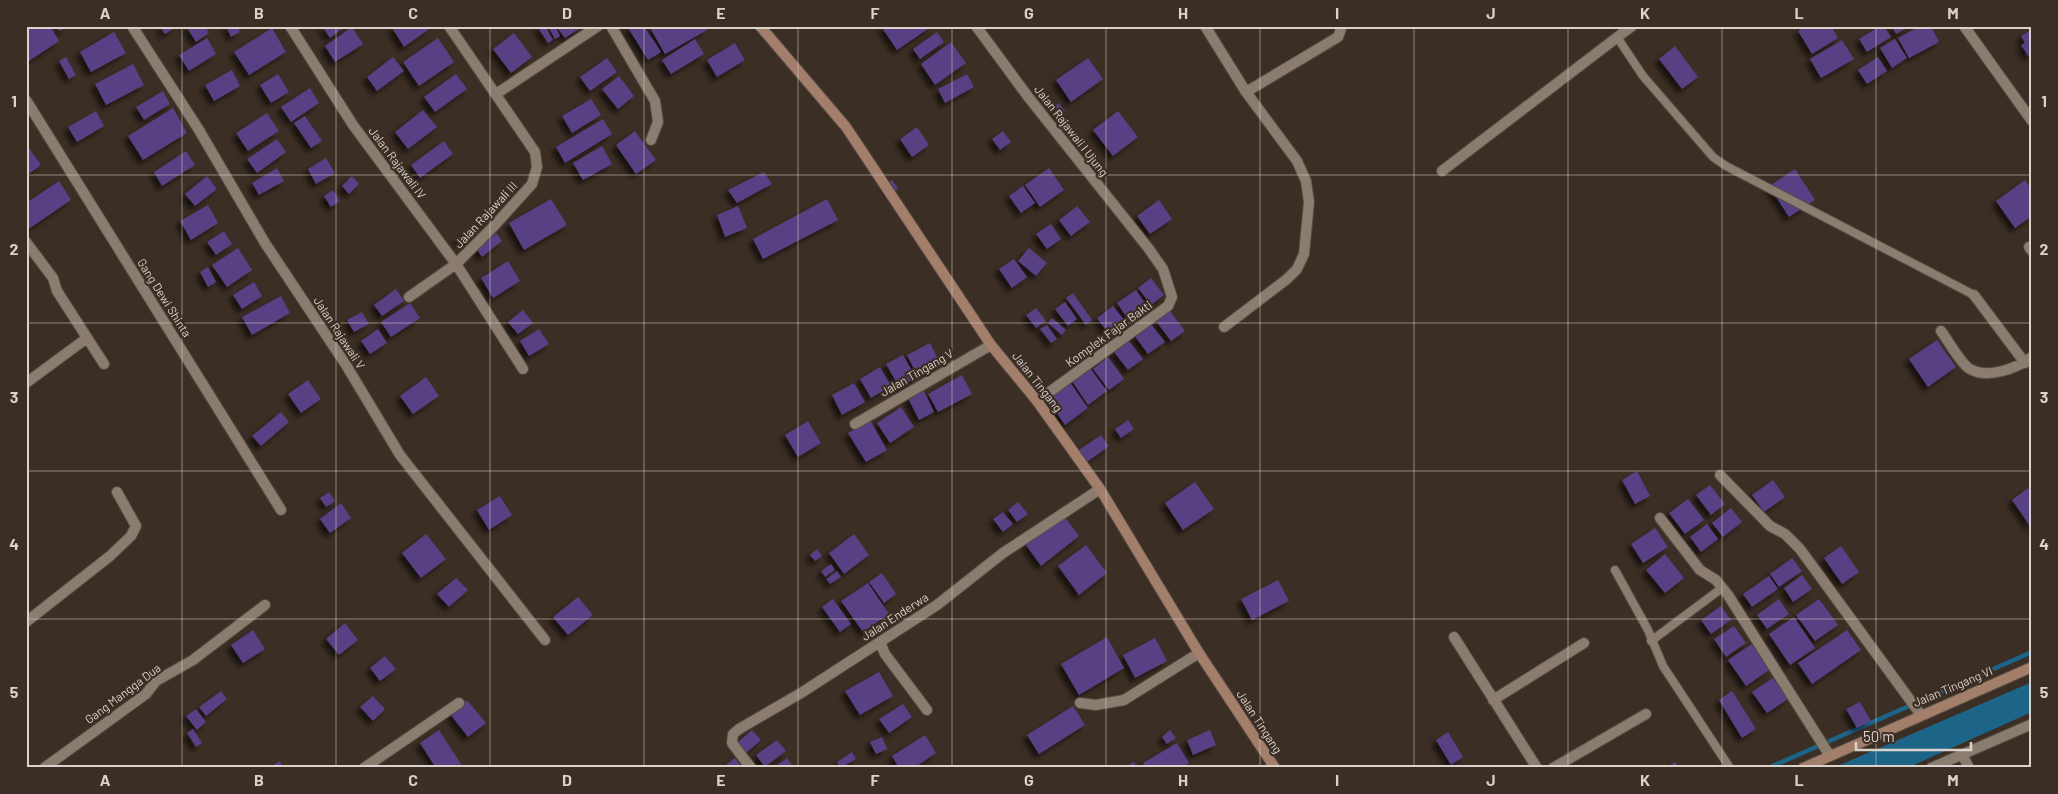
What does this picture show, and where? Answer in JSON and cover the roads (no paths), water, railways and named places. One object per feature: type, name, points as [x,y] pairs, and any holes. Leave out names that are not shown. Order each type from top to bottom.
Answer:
[{"type":"main road","name":"Jalan Tingang","points":[[760,26],[846,127],[991,345],[1037,402],[1100,489],[1199,653],[1275,768]]},
{"type":"main road","name":"Jalan Tingang VI","points":[[1803,768],[2032,667]]},
{"type":"street","name":"Jalan Rajawali V","points":[[132,26],[199,130],[265,244],[346,366],[400,455],[544,640]]},
{"type":"street","name":"Jalan Rajawali IV","points":[[290,26],[353,125],[456,264]]},
{"type":"street","name":"Jalan Rajawali III","points":[[449,26],[535,152],[538,167],[532,184],[456,264],[523,369]]},
{"type":"street","points":[[496,94],[598,26]]},
{"type":"street","points":[[610,26],[655,101],[658,122],[651,140]]},
{"type":"street","name":"Jalan Rajawali I Ujung","points":[[976,26],[1029,98],[1149,249]]},
{"type":"street","points":[[1205,26],[1246,92],[1297,161],[1306,181],[1309,202],[1304,254],[1296,268],[1287,279],[1224,327]]},
{"type":"street","points":[[1246,92],[1338,37],[1342,26]]},
{"type":"street","points":[[1442,172],[1632,26]]},
{"type":"street","points":[[1964,26],[2030,115]]},
{"type":"street","name":"Gang Dewi Shinta","points":[[26,100],[280,510]]},
{"type":"street","points":[[26,242],[53,278],[58,291],[104,364]]},
{"type":"street","name":"Komplek Fajar Bakti","points":[[1037,402],[1168,306],[1172,297],[1170,288],[1163,269],[1149,249]]},
{"type":"street","points":[[409,297],[456,264]]},
{"type":"street","points":[[1941,331],[1968,368],[1984,374],[2028,360],[1974,295]]},
{"type":"street","points":[[26,384],[87,338]]},
{"type":"street","name":"Jalan Tingang V","points":[[855,424],[991,345]]},
{"type":"street","points":[[1720,475],[1770,526],[1785,534],[1800,549],[1921,715]]},
{"type":"street","name":"Jalan Enderwa","points":[[752,768],[732,742],[733,734],[937,605],[1003,553],[1100,489]]},
{"type":"street","points":[[26,622],[110,556],[131,536],[136,526],[117,492]]},
{"type":"street","points":[[1660,518],[1700,570],[1716,580],[1722,588],[1830,756]]},
{"type":"street","name":"Gang Mangga Dua","points":[[44,768],[146,694],[156,682],[193,660],[265,605]]},
{"type":"street","points":[[1454,637],[1537,768]]},
{"type":"street","points":[[880,642],[885,654],[927,710]]},
{"type":"street","points":[[1493,700],[1584,643]]},
{"type":"street","points":[[1080,703],[1096,704],[1124,700],[1199,653]]},
{"type":"street","points":[[364,768],[459,703]]},
{"type":"street","points":[[1553,768],[1646,714]]},
{"type":"street","points":[[1931,768],[2032,724]]},
{"type":"street","points":[[1962,754],[1969,768]]},
{"type":"lane","points":[[1617,37],[1643,76],[1713,157],[1726,166],[1974,295]]},
{"type":"lane","points":[[1615,570],[1648,630],[1663,666],[1730,768]]},
{"type":"lane","points":[[1651,641],[1722,588]]},
{"type":"water","points":[[2032,682],[2032,712],[1907,768],[1833,768]]},
{"type":"waterway","points":[[1768,768],[2032,652]]}]
